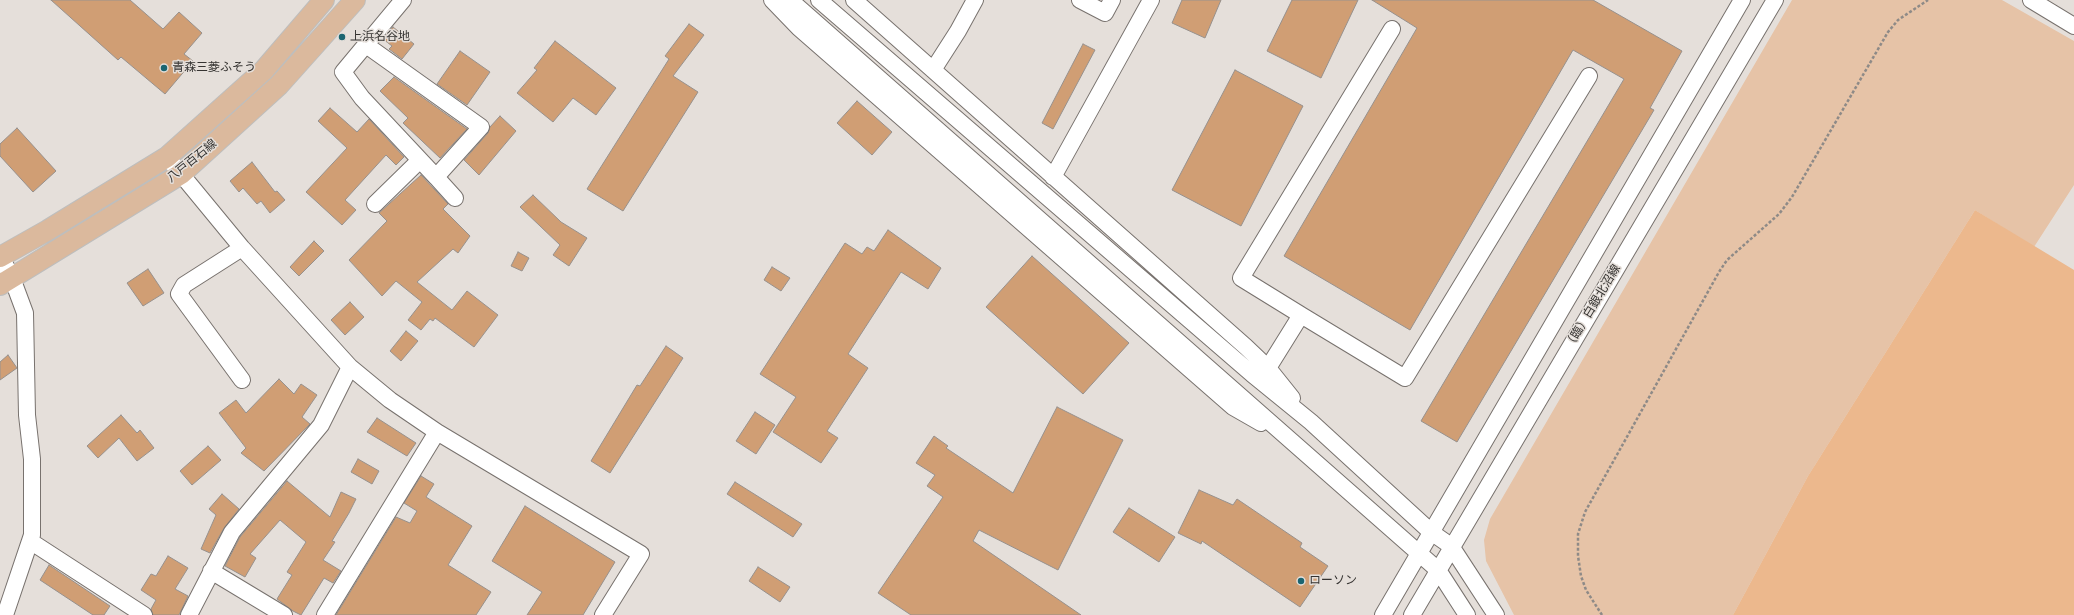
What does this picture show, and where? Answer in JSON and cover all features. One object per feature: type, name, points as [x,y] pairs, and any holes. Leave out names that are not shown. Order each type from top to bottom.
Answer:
[{"type":"main road","name":"八戸百石線","points":[[0,256],[48,230],[167,157],[264,70],[324,0]]},
{"type":"main road","name":"八戸百石線","points":[[6,281],[181,174],[279,85],[355,0]]},
{"type":"street","points":[[403,0],[343,72],[362,98],[455,198]]},
{"type":"street","points":[[772,0],[799,28],[1234,407],[1294,444]]},
{"type":"street","points":[[790,0],[1438,570],[1467,615]]},
{"type":"street","points":[[819,0],[1252,374],[1311,422],[1431,532],[1451,546],[1496,615]]},
{"type":"street","points":[[854,0],[1268,368],[1311,422]]},
{"type":"street","points":[[932,70],[958,31],[975,0]]},
{"type":"street","points":[[1080,0],[1105,13],[1112,0]]},
{"type":"street","points":[[1053,177],[1151,0]]},
{"type":"street","points":[[1383,615],[1742,0]]},
{"type":"street","name":"（臨）白銀北沼線","points":[[1412,615],[1451,546],[1775,0]]},
{"type":"street","points":[[2031,0],[2074,26]]},
{"type":"street","points":[[1392,29],[1241,278],[1405,378],[1589,76]]},
{"type":"street","points":[[366,45],[481,127],[436,177]]},
{"type":"street","points":[[167,157],[242,248],[350,366],[390,400],[437,432],[641,554],[603,615]]},
{"type":"street","points":[[375,204],[420,160]]},
{"type":"street","points":[[242,248],[184,285],[179,294],[242,380]]},
{"type":"street","points":[[0,256],[6,281],[25,313],[28,415],[32,459],[32,535],[5,615]]},
{"type":"street","points":[[1268,368],[1301,315]]},
{"type":"street","points":[[189,615],[232,532],[321,425],[350,366]]},
{"type":"street","points":[[325,615],[437,432]]},
{"type":"street","points":[[30,541],[144,615]]},
{"type":"street","points":[[211,571],[284,615]]},
{"type":"path","points":[[1602,615],[1586,590],[1581,576],[1578,556],[1578,534],[1585,512],[1727,260],[1779,214],[1792,197],[1888,32],[1898,20],[1928,0]]},
{"type":"shaded area","points":[[1792,0],[2002,0],[2074,41],[2074,185],[2034,247],[1975,210],[1808,476],[1733,615],[1514,615],[1486,561],[1484,540],[1490,519]]},
{"type":"shaded area","points":[[1975,210],[2074,270],[2074,615],[1733,615],[1808,476]]},
{"type":"building","points":[[51,0],[130,0],[163,29],[179,12],[202,33],[184,54],[193,61],[165,94],[121,57],[118,60]]},
{"type":"building","points":[[1182,0],[1221,0],[1205,38],[1172,23]]},
{"type":"building","points":[[1292,0],[1358,0],[1321,78],[1267,51]]},
{"type":"building","points":[[1372,0],[1593,0],[1682,51],[1650,108],[1654,110],[1457,442],[1421,421],[1624,79],[1573,50],[1410,330],[1284,256],[1417,28]]},
{"type":"building","points":[[689,24],[704,35],[673,76],[698,92],[623,211],[587,189],[669,59],[665,56]]},
{"type":"building","points":[[393,27],[414,44],[402,59],[389,49],[392,46],[383,39]]},
{"type":"building","points":[[555,41],[616,88],[596,115],[573,98],[553,122],[517,93],[537,70],[534,68]]},
{"type":"building","points":[[1083,44],[1095,50],[1053,129],[1042,123]]},
{"type":"building","points":[[460,51],[490,72],[467,105],[437,84]]},
{"type":"building","points":[[1235,70],[1303,106],[1241,226],[1172,190]]},
{"type":"building","points":[[394,77],[467,129],[440,158],[403,123],[408,118],[380,91]]},
{"type":"building","points":[[857,101],[892,132],[872,155],[837,123]]},
{"type":"building","points":[[330,108],[357,132],[369,119],[404,157],[396,165],[386,155],[345,200],[356,210],[342,225],[306,192],[347,148],[318,121]]},
{"type":"building","points":[[500,116],[516,131],[479,175],[464,160],[488,133],[490,127]]},
{"type":"building","points":[[17,128],[56,171],[33,192],[0,156],[0,144]]},
{"type":"building","points":[[252,162],[275,192],[277,191],[285,200],[270,213],[261,201],[257,204],[243,188],[239,192],[230,181]]},
{"type":"building","points":[[421,175],[448,204],[443,209],[470,236],[458,253],[453,249],[417,282],[452,310],[467,291],[498,315],[474,347],[435,318],[433,321],[430,319],[421,330],[408,320],[422,302],[396,281],[382,296],[349,260],[387,221],[379,213]]},
{"type":"building","points":[[533,195],[561,222],[587,238],[569,266],[553,255],[560,245],[520,207]]},
{"type":"building","points":[[888,230],[941,268],[928,289],[901,272],[848,354],[868,368],[827,431],[838,438],[821,463],[773,432],[796,397],[760,374],[845,243],[862,254],[867,247],[874,251]]},
{"type":"building","points":[[314,241],[324,251],[299,276],[290,267]]},
{"type":"building","points":[[518,252],[529,258],[522,271],[511,266]]},
{"type":"building","points":[[1032,256],[1129,343],[1083,394],[986,307]]},
{"type":"building","points":[[772,267],[790,278],[781,291],[764,280]]},
{"type":"building","points":[[148,269],[164,293],[143,306],[127,283]]},
{"type":"building","points":[[350,302],[364,317],[345,335],[331,320]]},
{"type":"building","points":[[406,331],[418,341],[401,361],[390,351]]},
{"type":"building","points":[[666,346],[683,358],[610,473],[591,461],[637,385],[640,386]]},
{"type":"building","points":[[8,355],[17,368],[0,380],[0,362]]},
{"type":"building","points":[[279,379],[294,394],[301,384],[317,395],[302,417],[310,424],[264,471],[241,453],[246,448],[219,413],[236,400],[246,413]]},
{"type":"building","points":[[1057,407],[1123,440],[1058,570],[979,530],[973,541],[1081,615],[911,615],[878,593],[943,497],[927,486],[935,475],[916,463],[934,436],[948,446],[946,448],[1013,493]]},
{"type":"building","points":[[755,412],[775,425],[756,454],[736,441]]},
{"type":"building","points":[[121,415],[137,433],[140,430],[154,448],[137,461],[119,438],[98,458],[87,446]]},
{"type":"building","points":[[377,418],[416,443],[407,456],[367,432]]},
{"type":"building","points":[[208,446],[221,460],[192,485],[180,471]]},
{"type":"building","points":[[358,459],[379,471],[372,484],[351,472]]},
{"type":"building","points":[[421,476],[434,484],[426,497],[472,526],[448,565],[491,592],[476,615],[336,615],[396,517],[410,523],[417,511],[404,503]]},
{"type":"building","points":[[287,481],[330,517],[341,492],[356,499],[332,541],[335,542],[323,560],[341,571],[333,583],[324,578],[301,615],[277,599],[292,575],[287,572],[306,542],[280,520],[250,554],[256,558],[245,577],[225,566],[240,537]]},
{"type":"building","points":[[735,482],[802,524],[793,537],[727,494]]},
{"type":"building","points":[[1199,490],[1233,505],[1237,499],[1302,543],[1300,547],[1328,566],[1300,607],[1202,541],[1201,544],[1178,533]]},
{"type":"building","points":[[222,494],[239,509],[224,528],[210,553],[201,549],[216,515],[209,509]]},
{"type":"building","points":[[525,506],[615,562],[583,615],[527,615],[542,592],[492,561]]},
{"type":"building","points":[[1129,508],[1175,537],[1159,562],[1113,532]]},
{"type":"building","points":[[168,556],[188,568],[175,589],[188,596],[179,615],[153,615],[151,609],[156,600],[141,590],[151,574],[156,576]]},
{"type":"building","points":[[49,565],[110,606],[104,615],[93,615],[40,580]]},
{"type":"building","points":[[758,567],[790,587],[780,602],[749,581]]},
{"type":"place","name":"上浜名谷地","points":[[342,37]]},
{"type":"place","name":"青森三菱ふそう","points":[[164,68]]},
{"type":"place","name":"ローソン","points":[[1301,581]]}]
